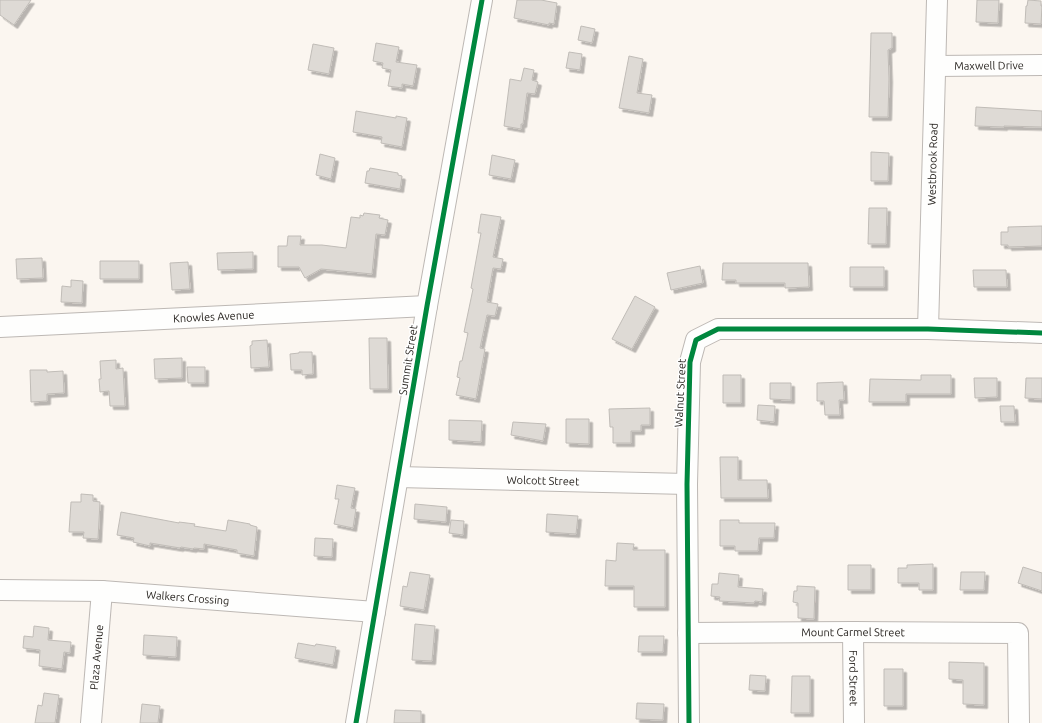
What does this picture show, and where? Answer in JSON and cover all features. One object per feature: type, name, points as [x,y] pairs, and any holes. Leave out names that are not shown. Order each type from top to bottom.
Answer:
[{"type":"street","name":"Summit Street","points":[[356,723],[427,306],[482,0]]},
{"type":"street","name":"Westbrook Road","points":[[928,328],[937,0]]},
{"type":"street","name":"Maxwell Drive","points":[[936,66],[1042,65]]},
{"type":"street","name":"Knowles Avenue","points":[[0,327],[427,306]]},
{"type":"street","name":"Walnut Street","points":[[689,723],[688,484],[690,362],[696,340],[718,329],[928,328],[1042,333]]},
{"type":"street","name":"Wolcott Street","points":[[398,477],[688,484]]},
{"type":"street","name":"Walkers Crossing","points":[[0,590],[102,591],[375,612]]},
{"type":"street","name":"Plaza Avenue","points":[[91,723],[102,591]]},
{"type":"street","name":"Ford Street","points":[[853,632],[854,723]]},
{"type":"street","name":"Mount Carmel Street","points":[[688,633],[1018,633],[1019,723]]},
{"type":"building","points":[[0,0],[31,0],[14,25],[0,15]]},
{"type":"building","points":[[517,0],[541,0],[557,3],[554,24],[549,23],[549,25],[514,18]]},
{"type":"building","points":[[977,0],[999,0],[998,23],[976,22]]},
{"type":"building","points":[[1028,0],[1041,1],[1041,24],[1025,23],[1026,6]]},
{"type":"building","points":[[581,26],[595,29],[592,43],[578,40]]},
{"type":"building","points":[[871,33],[892,33],[892,48],[888,50],[888,117],[869,117]]},
{"type":"building","points":[[376,43],[399,47],[396,62],[417,65],[413,86],[402,84],[402,88],[388,86],[391,70],[382,68],[383,63],[373,61]]},
{"type":"building","points":[[313,44],[334,48],[329,74],[308,70]]},
{"type":"building","points":[[569,52],[582,54],[580,70],[566,68]]},
{"type":"building","points":[[629,56],[643,59],[637,93],[652,95],[649,113],[619,108]]},
{"type":"building","points":[[524,68],[534,70],[532,80],[538,82],[535,94],[527,93],[521,129],[504,126],[510,79],[521,81]]},
{"type":"building","points":[[976,107],[1042,111],[1042,127],[975,126]]},
{"type":"building","points":[[356,111],[396,118],[396,116],[407,118],[402,147],[381,143],[382,137],[353,132]]},
{"type":"building","points":[[871,152],[889,153],[888,181],[871,181]]},
{"type":"building","points":[[320,154],[335,158],[331,179],[316,175]]},
{"type":"building","points":[[492,155],[515,160],[511,179],[489,175]]},
{"type":"building","points":[[370,168],[398,173],[398,175],[402,176],[400,189],[365,183],[367,171],[369,171]]},
{"type":"building","points":[[869,208],[887,208],[886,244],[868,244]]},
{"type":"building","points":[[364,213],[380,215],[379,218],[388,220],[385,235],[376,234],[372,274],[321,269],[305,278],[299,267],[278,267],[278,246],[287,246],[288,236],[301,236],[300,245],[322,245],[346,248],[351,217],[360,218],[360,215],[363,216]]},
{"type":"building","points":[[481,214],[501,217],[493,257],[503,259],[501,269],[493,268],[487,302],[498,304],[495,316],[487,315],[480,348],[485,349],[476,399],[456,395],[460,378],[457,377],[460,361],[462,361],[468,333],[464,332],[473,289],[471,288],[481,233],[478,233]]},
{"type":"building","points":[[1042,226],[1042,246],[1008,247],[1008,245],[1001,245],[1001,232],[1008,232],[1008,227]]},
{"type":"building","points":[[253,252],[253,269],[218,270],[217,253]]},
{"type":"building","points":[[42,258],[43,278],[17,279],[16,259]]},
{"type":"building","points":[[100,261],[139,261],[139,279],[100,279]]},
{"type":"building","points":[[188,262],[190,289],[172,290],[170,263]]},
{"type":"building","points":[[723,263],[808,263],[809,287],[785,288],[785,283],[736,283],[736,280],[722,280]]},
{"type":"building","points":[[700,266],[703,283],[671,290],[667,273]]},
{"type":"building","points":[[850,267],[884,267],[884,287],[850,287]]},
{"type":"building","points":[[973,270],[1006,270],[1007,287],[974,287]]},
{"type":"building","points":[[71,280],[83,281],[82,303],[61,302],[62,286],[71,287]]},
{"type":"building","points":[[635,296],[655,307],[632,349],[612,339]]},
{"type":"building","points":[[369,338],[387,338],[388,389],[370,389]]},
{"type":"building","points":[[267,340],[269,367],[251,368],[250,346],[252,345],[252,341]]},
{"type":"building","points":[[312,352],[313,374],[302,375],[302,370],[291,370],[290,354]]},
{"type":"building","points":[[182,358],[182,378],[155,379],[154,359]]},
{"type":"building","points":[[116,360],[116,369],[123,368],[125,406],[110,406],[109,391],[100,392],[100,361]]},
{"type":"building","points":[[187,367],[205,367],[205,383],[188,383]]},
{"type":"building","points":[[30,370],[47,370],[47,372],[63,371],[64,393],[47,394],[47,401],[31,402]]},
{"type":"building","points":[[723,375],[741,375],[741,403],[723,403]]},
{"type":"building","points":[[921,375],[951,375],[951,394],[906,394],[906,402],[869,402],[870,379],[921,380]]},
{"type":"building","points":[[974,378],[997,378],[997,397],[975,398]]},
{"type":"building","points":[[1026,378],[1042,378],[1042,399],[1025,398]]},
{"type":"building","points":[[843,382],[844,400],[839,400],[840,415],[825,415],[824,401],[817,401],[817,383]]},
{"type":"building","points":[[770,383],[791,383],[791,400],[770,399]]},
{"type":"building","points":[[758,405],[775,406],[774,422],[757,420]]},
{"type":"building","points":[[1000,406],[1014,406],[1015,422],[1001,422]]},
{"type":"building","points":[[650,408],[650,425],[641,425],[641,431],[631,431],[631,443],[613,443],[613,427],[610,427],[609,409]]},
{"type":"building","points":[[566,419],[589,419],[589,444],[566,443]]},
{"type":"building","points":[[449,420],[482,421],[481,442],[449,440]]},
{"type":"building","points":[[513,422],[546,424],[543,441],[511,435]]},
{"type":"building","points":[[720,457],[738,457],[738,480],[767,480],[768,498],[721,498]]},
{"type":"building","points":[[337,485],[355,488],[351,508],[356,509],[353,528],[334,524],[339,499],[335,499]]},
{"type":"building","points":[[81,494],[93,495],[93,501],[100,502],[98,539],[83,538],[84,532],[69,532],[71,502],[81,502]]},
{"type":"building","points":[[415,504],[447,507],[446,522],[414,519]]},
{"type":"building","points":[[121,512],[179,523],[195,524],[194,526],[226,531],[228,520],[250,524],[257,527],[254,556],[237,553],[237,550],[204,544],[204,549],[193,549],[150,543],[150,546],[133,542],[134,538],[117,535]]},
{"type":"building","points":[[547,514],[578,516],[576,534],[546,532]]},
{"type":"building","points":[[451,520],[464,521],[463,535],[449,533]]},
{"type":"building","points":[[720,520],[739,520],[739,523],[775,523],[774,538],[759,538],[758,551],[735,551],[735,546],[720,546]]},
{"type":"building","points":[[315,538],[333,539],[332,557],[314,556]]},
{"type":"building","points":[[617,543],[634,544],[633,550],[665,550],[665,607],[634,607],[634,586],[605,586],[606,560],[616,561]]},
{"type":"building","points":[[933,564],[933,590],[919,590],[919,583],[898,583],[898,568],[907,568],[907,565]]},
{"type":"building","points":[[848,565],[871,565],[871,590],[848,590]]},
{"type":"building","points":[[1023,567],[1042,573],[1042,591],[1018,583]]},
{"type":"building","points":[[410,572],[430,575],[424,610],[400,606],[403,586],[407,587]]},
{"type":"building","points":[[961,572],[985,572],[984,590],[960,590]]},
{"type":"building","points":[[719,573],[739,575],[738,587],[763,589],[762,602],[719,601],[720,597],[711,596],[712,584],[718,584]]},
{"type":"building","points":[[797,586],[815,587],[814,619],[798,618],[798,603],[793,602],[794,591],[797,591]]},
{"type":"building","points":[[415,624],[435,626],[432,661],[412,660]]},
{"type":"building","points":[[34,626],[49,628],[48,640],[71,642],[70,653],[64,652],[62,669],[39,666],[40,650],[23,648],[24,636],[33,637]]},
{"type":"building","points":[[144,635],[177,637],[176,657],[143,655]]},
{"type":"building","points":[[639,636],[664,636],[663,652],[638,652]]},
{"type":"building","points":[[298,643],[315,646],[316,644],[336,647],[333,665],[295,658]]},
{"type":"building","points":[[949,662],[984,663],[984,705],[963,704],[963,680],[949,679]]},
{"type":"building","points":[[884,669],[903,669],[903,706],[884,706]]},
{"type":"building","points":[[750,675],[766,676],[765,691],[749,690]]},
{"type":"building","points":[[792,676],[810,676],[810,713],[791,713]]},
{"type":"building","points":[[44,693],[59,695],[55,723],[35,723],[38,705],[42,706]]},
{"type":"building","points":[[637,703],[664,704],[663,720],[636,719]]},
{"type":"building","points":[[142,704],[160,706],[158,723],[140,723]]},
{"type":"building","points":[[395,710],[421,711],[421,723],[394,723]]},
{"type":"cycle path","points":[[356,723],[427,306],[482,0]]},
{"type":"cycle path","points":[[689,723],[687,484],[690,362],[696,340],[718,329],[928,329],[1042,333]]}]
